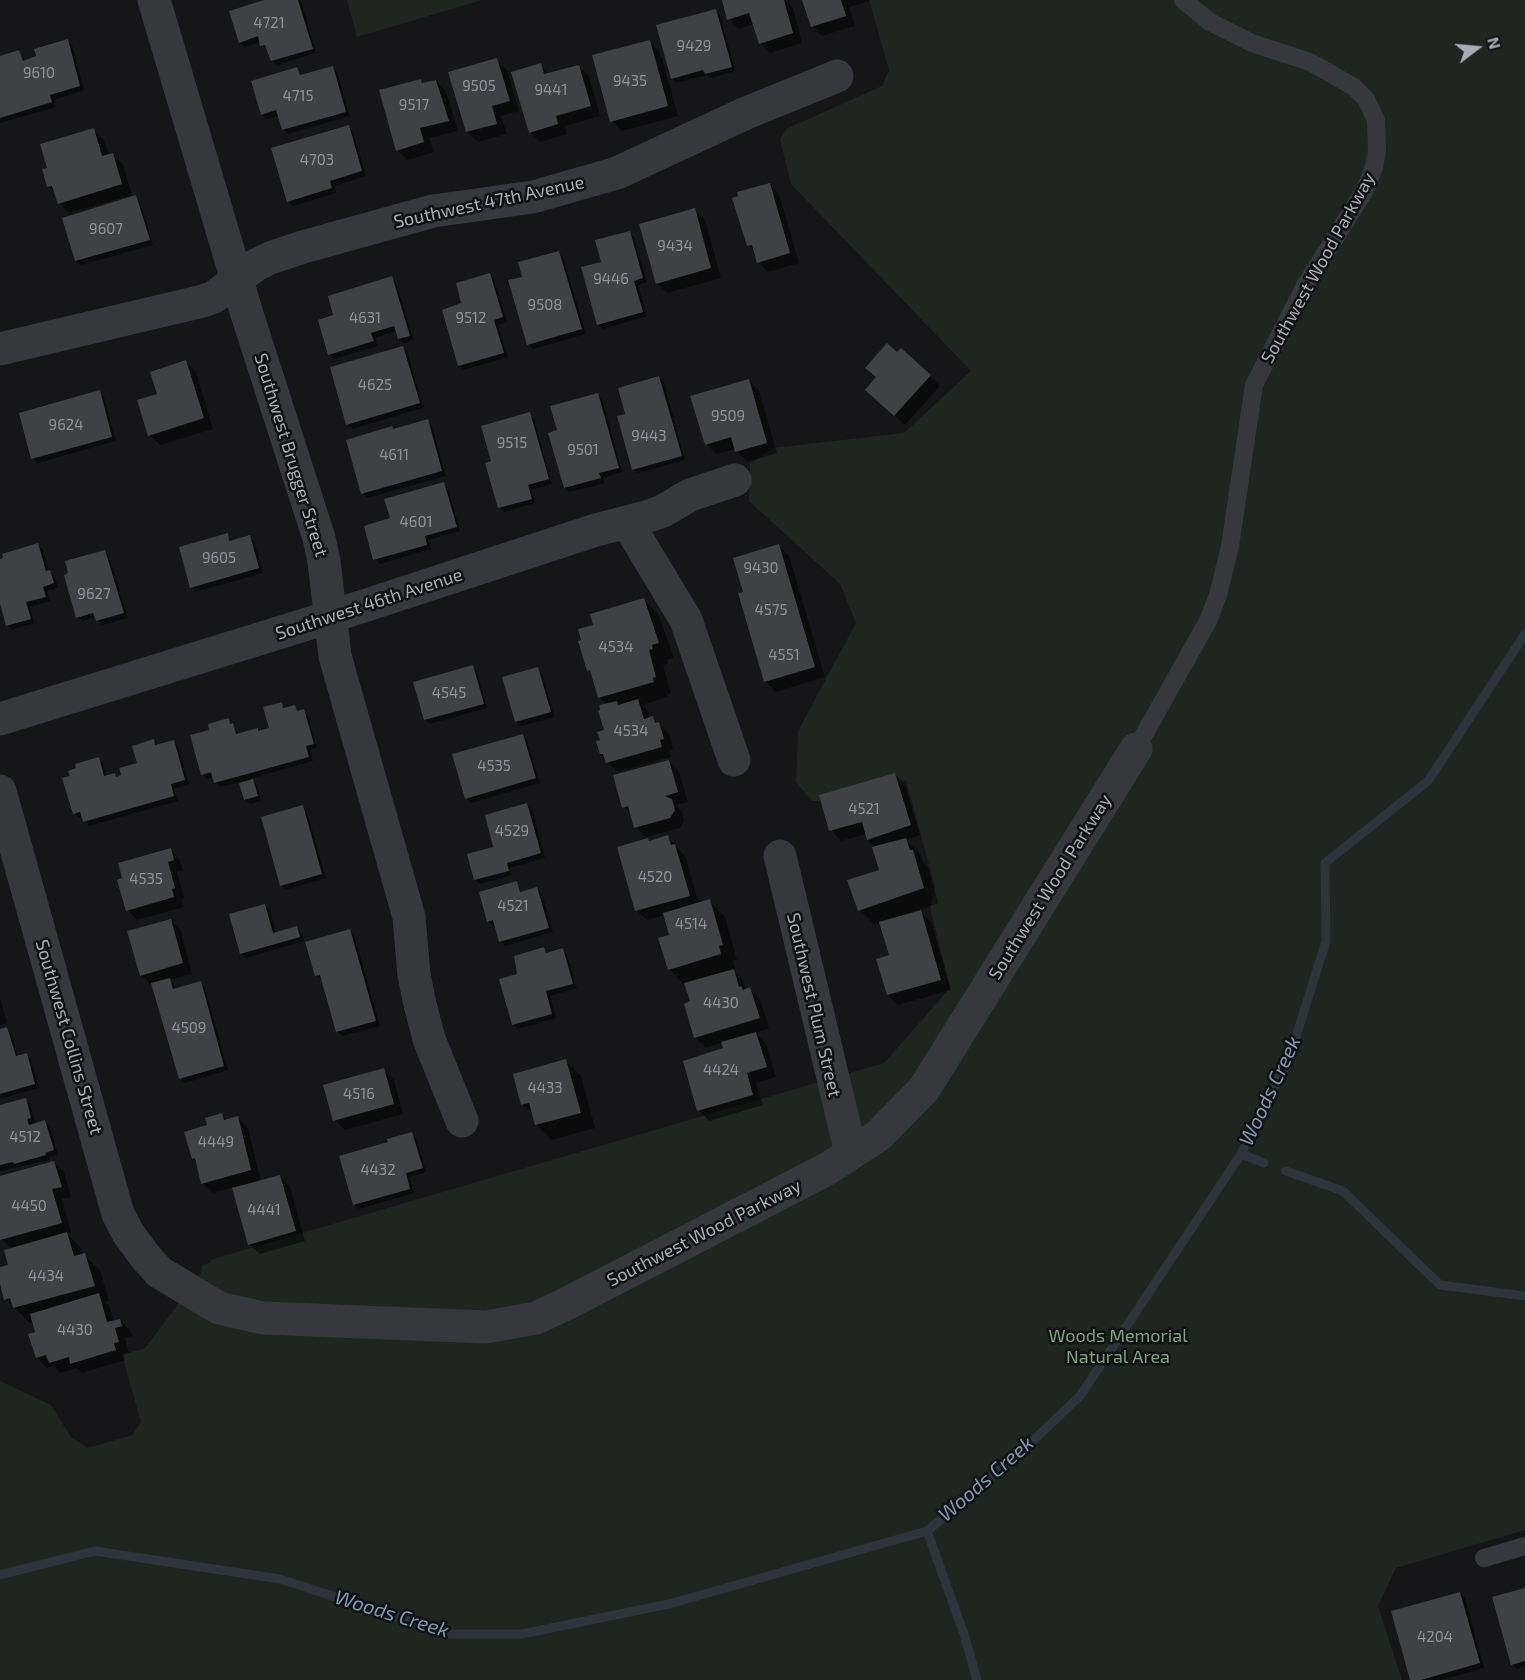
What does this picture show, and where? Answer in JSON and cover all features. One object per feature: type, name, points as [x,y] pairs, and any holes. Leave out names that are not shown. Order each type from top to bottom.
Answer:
[{"type":"street","name":"Southwest Brugger Street","points":[[154,0],[237,279],[319,538],[324,561],[335,656],[409,917],[414,975],[429,1039],[462,1121]]},
{"type":"street","name":"Southwest 47th Avenue","points":[[0,349],[186,306],[214,297],[270,258],[406,218],[433,211],[533,197],[617,173],[744,114],[837,76]]},
{"type":"street","name":"Southwest 46th Avenue","points":[[0,719],[330,617],[596,530],[663,511],[690,495],[735,480]]},
{"type":"street","points":[[627,522],[686,620],[734,760]]},
{"type":"street","name":"Southwest Wood Parkway","points":[[159,1272],[219,1308],[263,1318],[486,1327],[536,1318],[827,1169],[879,1135],[924,1089],[1136,749]]},
{"type":"street","name":"Southwest Collins Street","points":[[0,791],[118,1214],[128,1233],[159,1272]]},
{"type":"street","name":"Southwest Plum Street","points":[[780,856],[851,1153]]},
{"type":"lane","name":"Southwest Wood Parkway","points":[[1136,749],[1209,619],[1218,596],[1230,546],[1254,385],[1306,284],[1365,190],[1374,167],[1377,151],[1376,120],[1365,99],[1354,87],[1310,62],[1233,34],[1210,22],[1183,0]]},
{"type":"lane","points":[[1484,1558],[1525,1546]]},
{"type":"green space","points":[[347,0],[482,0],[357,37]]},
{"type":"green space","name":"Woods Memorial Natural Area","points":[[869,0],[1525,0],[1525,1530],[1396,1568],[1378,1606],[1402,1680],[0,1680],[0,1381],[51,1405],[71,1437],[88,1448],[132,1435],[141,1422],[122,1355],[145,1348],[201,1274],[202,1265],[213,1259],[884,1063],[950,988],[930,907],[935,887],[906,780],[845,802],[812,801],[796,782],[798,731],[856,623],[840,584],[749,501],[750,464],[773,448],[904,433],[971,371],[791,184],[780,139],[786,129],[882,86],[889,70]]},
{"type":"building","points":[[264,0],[298,0],[313,49],[271,61],[265,45],[260,46],[258,36],[239,43],[229,11]]},
{"type":"building","points":[[722,0],[784,0],[793,33],[759,44],[749,13],[727,20]]},
{"type":"building","points":[[802,0],[841,0],[846,16],[811,27]]},
{"type":"building","points":[[716,9],[732,67],[705,74],[703,70],[671,79],[656,25]]},
{"type":"building","points":[[68,39],[80,86],[50,95],[52,102],[0,118],[0,56],[19,50],[23,61],[36,56],[34,49]]},
{"type":"building","points":[[650,40],[668,106],[610,122],[592,55]]},
{"type":"building","points":[[497,58],[510,101],[492,106],[497,124],[466,132],[448,72]]},
{"type":"building","points":[[541,63],[544,74],[579,65],[591,106],[556,116],[558,124],[529,133],[511,72]]},
{"type":"building","points":[[333,66],[346,112],[282,130],[276,110],[261,115],[251,81],[297,67],[300,75]]},
{"type":"building","points":[[421,79],[422,83],[436,80],[449,121],[420,128],[424,142],[396,151],[379,90]]},
{"type":"building","points":[[349,125],[362,171],[330,181],[332,188],[287,202],[271,148]]},
{"type":"building","points":[[94,128],[102,156],[113,153],[122,184],[58,204],[52,186],[47,187],[42,169],[47,168],[40,144]]},
{"type":"building","points":[[770,183],[790,253],[757,263],[752,245],[747,246],[732,198],[738,196],[737,192]]},
{"type":"building","points":[[136,195],[150,240],[75,261],[62,218]]},
{"type":"building","points":[[695,208],[711,268],[656,284],[639,224]]},
{"type":"building","points":[[630,231],[643,278],[634,281],[643,312],[597,325],[581,267],[601,262],[595,240]]},
{"type":"building","points":[[559,251],[582,329],[527,345],[508,280],[522,277],[518,262]]},
{"type":"building","points":[[490,273],[503,317],[494,320],[504,353],[458,366],[442,310],[461,303],[456,283]]},
{"type":"building","points":[[392,276],[410,336],[398,339],[394,326],[371,333],[374,341],[328,355],[318,320],[333,315],[328,296]]},
{"type":"building","points":[[887,343],[897,352],[901,348],[931,375],[894,416],[865,390],[876,377],[865,368]]},
{"type":"building","points":[[403,346],[420,403],[346,425],[330,367]]},
{"type":"building","points":[[186,360],[204,418],[148,436],[137,400],[157,394],[150,372]]},
{"type":"building","points":[[659,376],[682,456],[632,470],[617,416],[625,414],[618,388]]},
{"type":"building","points":[[749,379],[767,443],[735,452],[731,437],[705,445],[690,396]]},
{"type":"building","points":[[100,390],[112,437],[31,459],[19,413]]},
{"type":"building","points":[[598,393],[619,468],[599,473],[601,478],[564,488],[548,433],[557,430],[550,406]]},
{"type":"building","points":[[530,412],[549,479],[528,485],[532,499],[498,508],[485,463],[491,461],[481,426]]},
{"type":"building","points":[[428,419],[442,471],[361,494],[346,440],[392,426],[393,429]]},
{"type":"building","points":[[444,482],[457,527],[425,536],[427,545],[373,560],[364,526],[390,518],[384,499]]},
{"type":"building","points":[[228,533],[229,541],[250,535],[259,568],[190,588],[179,547]]},
{"type":"building","points":[[38,543],[46,571],[50,570],[54,583],[43,587],[46,597],[26,602],[31,619],[6,626],[0,604],[0,559],[3,558],[2,554]]},
{"type":"building","points":[[779,544],[815,667],[764,682],[738,593],[743,592],[733,558]]},
{"type":"building","points":[[105,550],[124,613],[96,621],[93,613],[76,618],[64,575],[68,573],[65,561]]},
{"type":"building","points":[[644,598],[659,643],[652,645],[653,649],[649,650],[656,677],[653,678],[654,682],[598,698],[578,641],[581,640],[578,629],[593,625],[590,614]]},
{"type":"building","points":[[473,665],[484,704],[424,720],[413,682]]},
{"type":"building","points":[[538,667],[551,712],[515,722],[502,677]]},
{"type":"building","points":[[638,699],[644,719],[653,716],[655,723],[659,722],[664,739],[660,740],[662,747],[606,763],[596,741],[600,740],[597,732],[604,730],[598,711],[600,710],[599,705],[617,701],[618,705]]},
{"type":"building","points":[[282,702],[283,708],[295,705],[297,711],[304,709],[314,744],[306,746],[309,757],[214,783],[211,772],[201,775],[190,735],[209,730],[208,724],[229,718],[236,734],[258,728],[258,731],[269,728],[263,707]]},
{"type":"building","points":[[523,734],[536,778],[465,799],[452,754]]},
{"type":"building","points":[[154,739],[155,745],[174,740],[185,780],[171,784],[174,796],[83,822],[80,812],[73,814],[62,778],[70,776],[68,771],[76,768],[75,764],[99,757],[104,776],[115,773],[116,777],[121,775],[119,768],[137,763],[132,746]]},
{"type":"building","points":[[669,760],[678,792],[665,796],[672,799],[675,810],[670,818],[634,828],[628,806],[622,808],[613,775]]},
{"type":"building","points":[[895,773],[911,825],[867,840],[862,822],[829,831],[819,795]]},
{"type":"building","points":[[253,779],[258,796],[244,800],[239,783]]},
{"type":"building","points":[[527,803],[541,853],[507,863],[509,871],[474,880],[467,854],[493,847],[485,815]]},
{"type":"building","points":[[303,805],[322,874],[280,886],[261,817]]},
{"type":"building","points":[[668,835],[671,845],[675,844],[690,896],[635,911],[617,847]]},
{"type":"building","points":[[906,838],[910,850],[913,850],[924,888],[858,911],[847,880],[879,870],[872,847]]},
{"type":"building","points":[[171,848],[174,860],[168,862],[175,888],[172,889],[174,897],[126,911],[117,880],[122,878],[118,863]]},
{"type":"building","points":[[517,881],[520,892],[537,887],[549,928],[499,942],[493,920],[487,922],[479,892]]},
{"type":"building","points":[[710,899],[723,945],[719,946],[721,954],[668,970],[658,938],[669,935],[663,913]]},
{"type":"building","points":[[265,904],[273,933],[297,926],[300,937],[240,954],[229,914]]},
{"type":"building","points":[[921,910],[941,980],[887,995],[876,959],[889,955],[879,922]]},
{"type":"building","points":[[171,919],[183,963],[140,976],[127,931]]},
{"type":"building","points":[[350,929],[376,1021],[336,1032],[320,975],[315,976],[305,942]]},
{"type":"building","points":[[544,947],[546,953],[563,948],[573,984],[546,991],[552,1014],[512,1025],[499,979],[517,974],[514,956]]},
{"type":"building","points":[[734,969],[739,987],[741,986],[743,990],[750,987],[760,1018],[694,1038],[684,1004],[690,1001],[684,983]]},
{"type":"building","points":[[170,978],[173,989],[201,981],[224,1066],[179,1079],[151,983]]},
{"type":"building","points":[[7,1027],[16,1056],[27,1053],[35,1084],[0,1094],[0,1029]]},
{"type":"building","points":[[756,1032],[767,1067],[747,1073],[753,1095],[697,1111],[683,1061],[723,1048],[721,1042]]},
{"type":"building","points":[[566,1059],[581,1113],[535,1125],[529,1103],[521,1105],[513,1074]]},
{"type":"building","points":[[384,1068],[394,1104],[333,1121],[323,1085]]},
{"type":"building","points":[[26,1098],[31,1118],[27,1119],[29,1125],[45,1120],[54,1150],[45,1153],[46,1155],[14,1164],[13,1162],[0,1165],[0,1105]]},
{"type":"building","points":[[222,1113],[224,1120],[238,1116],[251,1170],[201,1184],[195,1158],[192,1159],[184,1132],[207,1125],[205,1118]]},
{"type":"building","points":[[412,1132],[423,1168],[406,1173],[410,1189],[353,1205],[339,1156],[388,1142],[387,1139]]},
{"type":"building","points":[[54,1161],[62,1187],[52,1189],[62,1223],[0,1240],[0,1176]]},
{"type":"building","points":[[280,1175],[296,1231],[248,1245],[232,1188]]},
{"type":"building","points":[[67,1232],[74,1256],[85,1253],[95,1286],[13,1308],[10,1298],[4,1300],[0,1284],[0,1267],[8,1265],[4,1250]]},
{"type":"building","points":[[99,1293],[107,1322],[120,1319],[122,1326],[115,1328],[119,1342],[114,1343],[116,1350],[70,1364],[69,1357],[49,1363],[46,1355],[36,1358],[28,1334],[35,1332],[30,1314]]},
{"type":"building","points":[[1525,1588],[1525,1661],[1511,1665],[1492,1597]]},
{"type":"building","points":[[1460,1592],[1480,1663],[1421,1680],[1410,1680],[1391,1611]]},
{"type":"waterway","name":"Woods Creek","points":[[0,1575],[95,1551],[280,1579],[449,1634],[522,1634],[669,1604],[927,1531],[1021,1452],[1080,1396],[1241,1154],[1290,1056],[1326,941],[1325,863],[1428,781],[1525,634]]},
{"type":"waterway","points":[[1241,1154],[1264,1163]]},
{"type":"waterway","points":[[1286,1171],[1343,1191],[1440,1285],[1525,1296]]},
{"type":"waterway","points":[[927,1531],[964,1634],[977,1680]]}]
